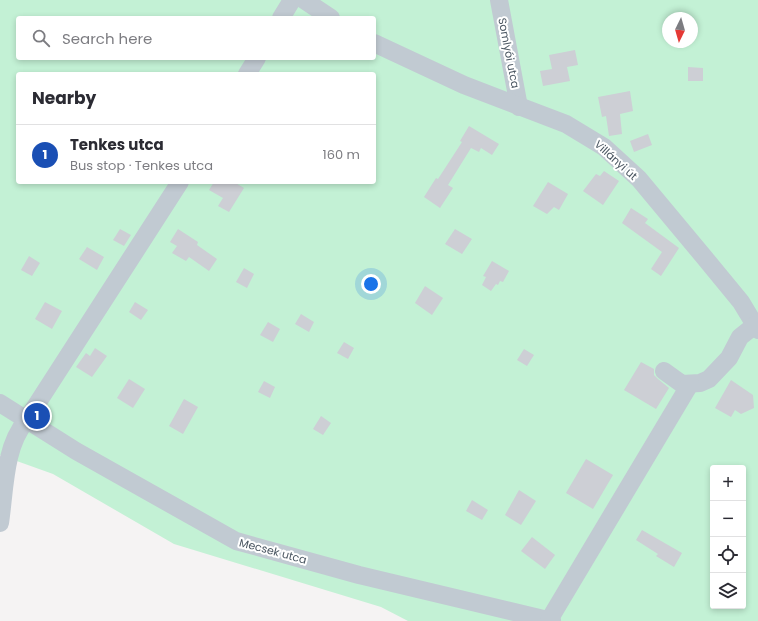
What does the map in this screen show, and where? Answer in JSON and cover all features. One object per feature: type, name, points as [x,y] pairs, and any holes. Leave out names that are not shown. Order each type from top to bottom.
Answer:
[{"type":"street","points":[[282,16],[292,0]]},
{"type":"street","points":[[304,0],[328,16]]},
{"type":"street","name":"Somlyói utca","points":[[499,0],[519,107]]},
{"type":"street","name":"Villányi út","points":[[376,44],[464,84],[519,107],[566,124],[599,143],[616,157],[639,180],[741,302],[756,328]]},
{"type":"street","points":[[248,72],[256,60]]},
{"type":"street","points":[[0,523],[10,458],[18,430],[26,421],[179,184]]},
{"type":"street","points":[[664,371],[682,384],[700,383],[709,379],[718,372],[729,358],[740,337],[756,328]]},
{"type":"street","points":[[550,620],[690,384]]},
{"type":"street","name":"Mecsek utca","points":[[0,403],[26,421],[76,451],[236,541],[359,574],[550,620]]},
{"type":"green space","points":[[0,0],[758,0],[758,621],[408,621],[381,607],[174,544],[53,474],[0,455]]},
{"type":"building","points":[[575,50],[578,65],[567,67],[570,81],[543,86],[540,71],[552,69],[549,55]]},
{"type":"building","points":[[688,67],[703,68],[703,81],[688,81]]},
{"type":"building","points":[[630,91],[633,111],[620,114],[622,134],[609,136],[606,116],[602,117],[598,97]]},
{"type":"building","points":[[469,126],[499,144],[492,155],[481,148],[479,152],[471,148],[448,185],[453,188],[440,208],[424,197],[436,178],[438,179],[462,142],[460,141]]},
{"type":"building","points":[[648,134],[652,145],[634,152],[630,141]]},
{"type":"building","points":[[604,171],[619,181],[603,205],[583,191],[596,174],[600,176]]},
{"type":"building","points":[[548,182],[568,194],[559,210],[554,207],[547,214],[533,206]]},
{"type":"building","points":[[213,184],[237,184],[244,188],[229,212],[218,206],[223,198],[209,190]]},
{"type":"building","points":[[631,208],[648,219],[645,223],[679,248],[661,276],[651,269],[662,252],[622,223]]},
{"type":"building","points":[[120,229],[131,235],[124,246],[113,240]]},
{"type":"building","points":[[178,229],[198,242],[197,245],[217,259],[209,271],[189,257],[186,261],[172,253],[177,246],[170,242]]},
{"type":"building","points":[[455,229],[472,239],[462,254],[445,244]]},
{"type":"building","points":[[87,247],[104,257],[97,270],[79,259]]},
{"type":"building","points":[[29,256],[40,263],[32,276],[21,270]]},
{"type":"building","points":[[492,261],[509,271],[503,282],[500,281],[498,285],[496,284],[491,291],[482,285],[486,277],[483,276]]},
{"type":"building","points":[[244,268],[254,274],[247,288],[236,282]]},
{"type":"building","points":[[425,286],[443,298],[432,315],[415,303]]},
{"type":"building","points":[[45,302],[62,311],[52,329],[35,319]]},
{"type":"building","points":[[135,302],[148,310],[141,320],[129,312]]},
{"type":"building","points":[[301,314],[314,322],[309,332],[295,324]]},
{"type":"building","points":[[268,322],[280,329],[273,342],[260,335]]},
{"type":"building","points":[[344,342],[354,348],[348,359],[337,353]]},
{"type":"building","points":[[95,348],[107,356],[92,377],[76,367],[86,353],[90,356]]},
{"type":"building","points":[[524,349],[534,355],[527,366],[517,360]]},
{"type":"building","points":[[641,362],[654,369],[654,375],[669,388],[656,409],[624,390]]},
{"type":"building","points":[[129,379],[145,389],[133,408],[117,398]]},
{"type":"building","points":[[731,380],[753,395],[754,408],[741,414],[735,410],[731,417],[715,408]]},
{"type":"building","points":[[264,381],[275,387],[270,398],[258,392]]},
{"type":"building","points":[[184,399],[198,407],[183,434],[169,426]]},
{"type":"building","points":[[321,416],[331,423],[323,435],[313,429]]},
{"type":"building","points":[[586,459],[613,475],[593,509],[566,493]]},
{"type":"building","points":[[519,490],[536,501],[521,525],[505,515]]},
{"type":"building","points":[[472,500],[488,510],[482,520],[466,511]]},
{"type":"building","points":[[642,530],[682,553],[674,567],[656,556],[658,554],[636,540]]},
{"type":"building","points":[[532,537],[555,555],[545,569],[521,551]]},
{"type":"place","name":"Tenkes utca","points":[[37,416]]}]
